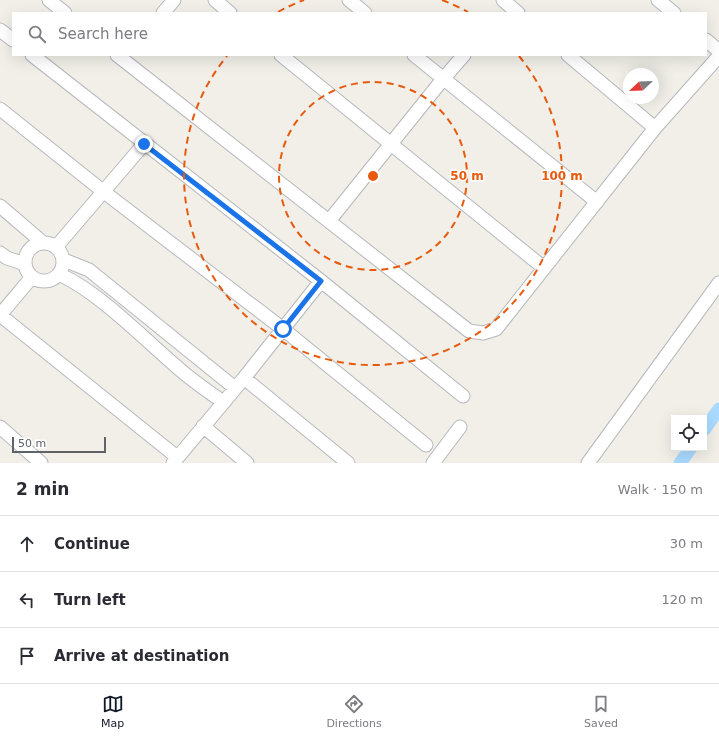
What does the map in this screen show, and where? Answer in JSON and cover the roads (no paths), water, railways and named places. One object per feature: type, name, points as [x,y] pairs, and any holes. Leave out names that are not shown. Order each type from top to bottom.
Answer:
[{"type":"street","points":[[49,0],[64,12]]},
{"type":"street","points":[[164,12],[174,0]]},
{"type":"street","points":[[214,0],[229,12]]},
{"type":"street","points":[[349,0],[363,12]]},
{"type":"street","points":[[658,0],[673,12]]},
{"type":"street","points":[[0,30],[12,39]]},
{"type":"street","points":[[707,41],[719,51]]},
{"type":"street","points":[[33,56],[321,281],[464,396]]},
{"type":"street","points":[[282,56],[390,145],[544,268]]},
{"type":"street","points":[[415,56],[596,202]]},
{"type":"street","points":[[329,221],[442,79],[463,56]]},
{"type":"street","points":[[569,56],[655,128]]},
{"type":"street","points":[[123,57],[469,331],[475,333],[488,332],[496,329],[655,128],[719,56]]},
{"type":"street","points":[[0,109],[104,192],[283,329],[426,444]]},
{"type":"street","points":[[56,247],[144,144]]},
{"type":"street","points":[[0,206],[42,242]]},
{"type":"street","points":[[64,260],[59,274],[53,279],[46,281],[39,280],[32,276],[25,264],[26,256],[30,249],[42,242],[50,243],[56,247],[64,260],[89,270],[235,388]]},
{"type":"street","points":[[0,253],[7,258],[25,264]]},
{"type":"street","points":[[59,274],[76,282],[134,329],[178,369],[224,402]]},
{"type":"street","points":[[32,276],[0,315],[175,460],[244,378],[321,281]]},
{"type":"street","points":[[588,463],[719,283]]},
{"type":"street","points":[[134,329],[145,316]]},
{"type":"street","points":[[244,378],[348,463]]},
{"type":"street","points":[[203,426],[247,463]]},
{"type":"street","points":[[433,463],[460,427]]},
{"type":"street","points":[[0,428],[41,463]]},
{"type":"waterway","points":[[707,426],[719,409]]},
{"type":"waterway","points":[[680,463],[689,451]]}]
